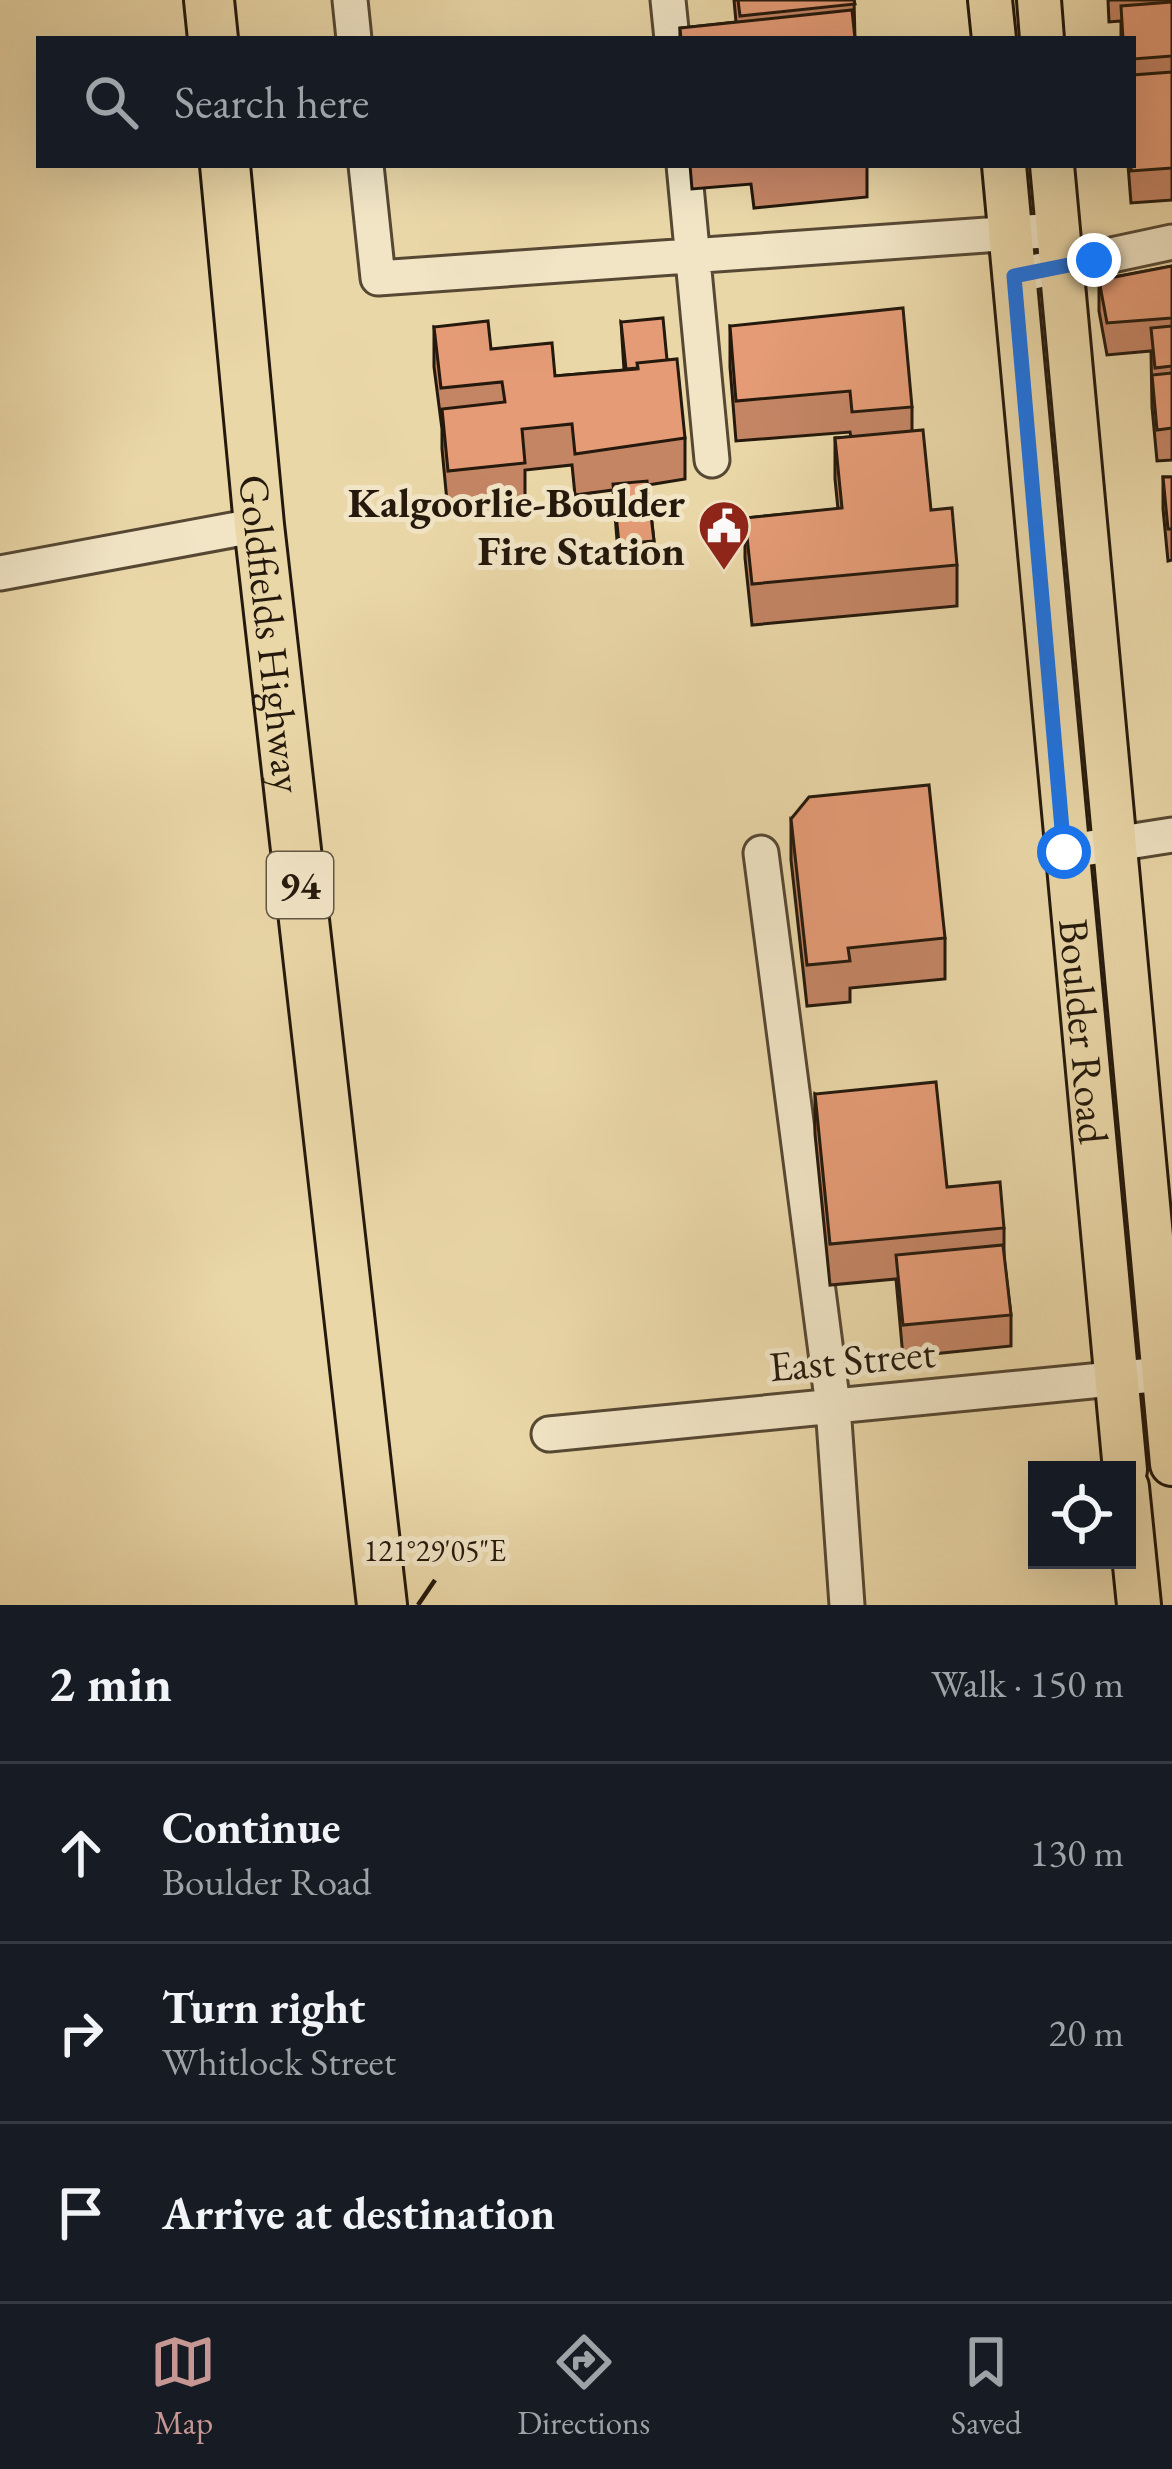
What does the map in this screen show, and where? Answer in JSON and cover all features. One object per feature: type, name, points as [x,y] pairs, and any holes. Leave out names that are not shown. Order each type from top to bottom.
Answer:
[{"type":"highway","points":[[209,0],[213,36]]},
{"type":"highway","name":"Goldfields Highway","points":[[225,168],[260,525],[382,1605]]},
{"type":"main road","points":[[990,0],[994,36]]},
{"type":"main road","points":[[1039,0],[1042,36]]},
{"type":"main road","name":"Boulder Road","points":[[1004,168],[1064,852],[1124,1461]]},
{"type":"main road","name":"Boulder Road","points":[[1052,168],[1172,1464]]},
{"type":"main road","points":[[1135,1569],[1139,1605]]},
{"type":"street","points":[[350,0],[353,36]]},
{"type":"street","points":[[668,0],[672,36]]},
{"type":"street","points":[[366,168],[378,278],[693,256],[1012,256],[1059,248],[1172,242]]},
{"type":"street","points":[[684,168],[712,460]]},
{"type":"street","points":[[0,573],[260,525]]},
{"type":"street","points":[[1064,852],[1172,835]]},
{"type":"street","points":[[761,853],[833,1406],[847,1605]]},
{"type":"street","name":"East Street","points":[[549,1434],[1163,1374]]},
{"type":"building","points":[[738,0],[854,0],[855,4],[740,16]]},
{"type":"building","points":[[1172,2],[1172,56],[1136,59],[1136,36],[1123,36],[1121,6]]},
{"type":"building","points":[[852,10],[855,36],[681,36],[680,28]]},
{"type":"building","points":[[1172,72],[1172,168],[1131,171],[1136,168],[1136,75]]},
{"type":"building","points":[[1172,266],[1172,318],[1107,323],[1099,280]]},
{"type":"building","points":[[903,308],[912,407],[852,412],[850,391],[736,401],[730,326]]},
{"type":"building","points":[[663,318],[667,360],[626,369],[621,322]]},
{"type":"building","points":[[488,321],[491,349],[552,343],[555,376],[638,369],[637,363],[677,359],[685,438],[575,454],[572,424],[522,429],[525,463],[448,471],[442,409],[505,402],[502,382],[441,388],[434,327]]},
{"type":"building","points":[[1172,326],[1172,366],[1155,368],[1151,328]]},
{"type":"building","points":[[1172,373],[1172,428],[1157,430],[1152,375]]},
{"type":"building","points":[[923,430],[931,510],[952,508],[957,565],[752,584],[745,518],[842,508],[835,438]]},
{"type":"building","points":[[1163,477],[1172,477],[1172,529],[1168,529]]},
{"type":"building","points":[[647,481],[654,541],[619,544],[613,484]]},
{"type":"building","points":[[929,785],[945,938],[848,948],[850,961],[807,965],[791,819],[809,797]]},
{"type":"building","points":[[936,1082],[947,1187],[1000,1182],[1004,1228],[830,1244],[815,1094]]},
{"type":"building","points":[[1003,1245],[1011,1315],[903,1325],[896,1255]]},
{"type":"place","name":"Kalgoorlie-Boulder Fire Station","points":[[724,572]]},
{"type":"route","points":[[1064,852],[1014,276],[1094,260]]}]
